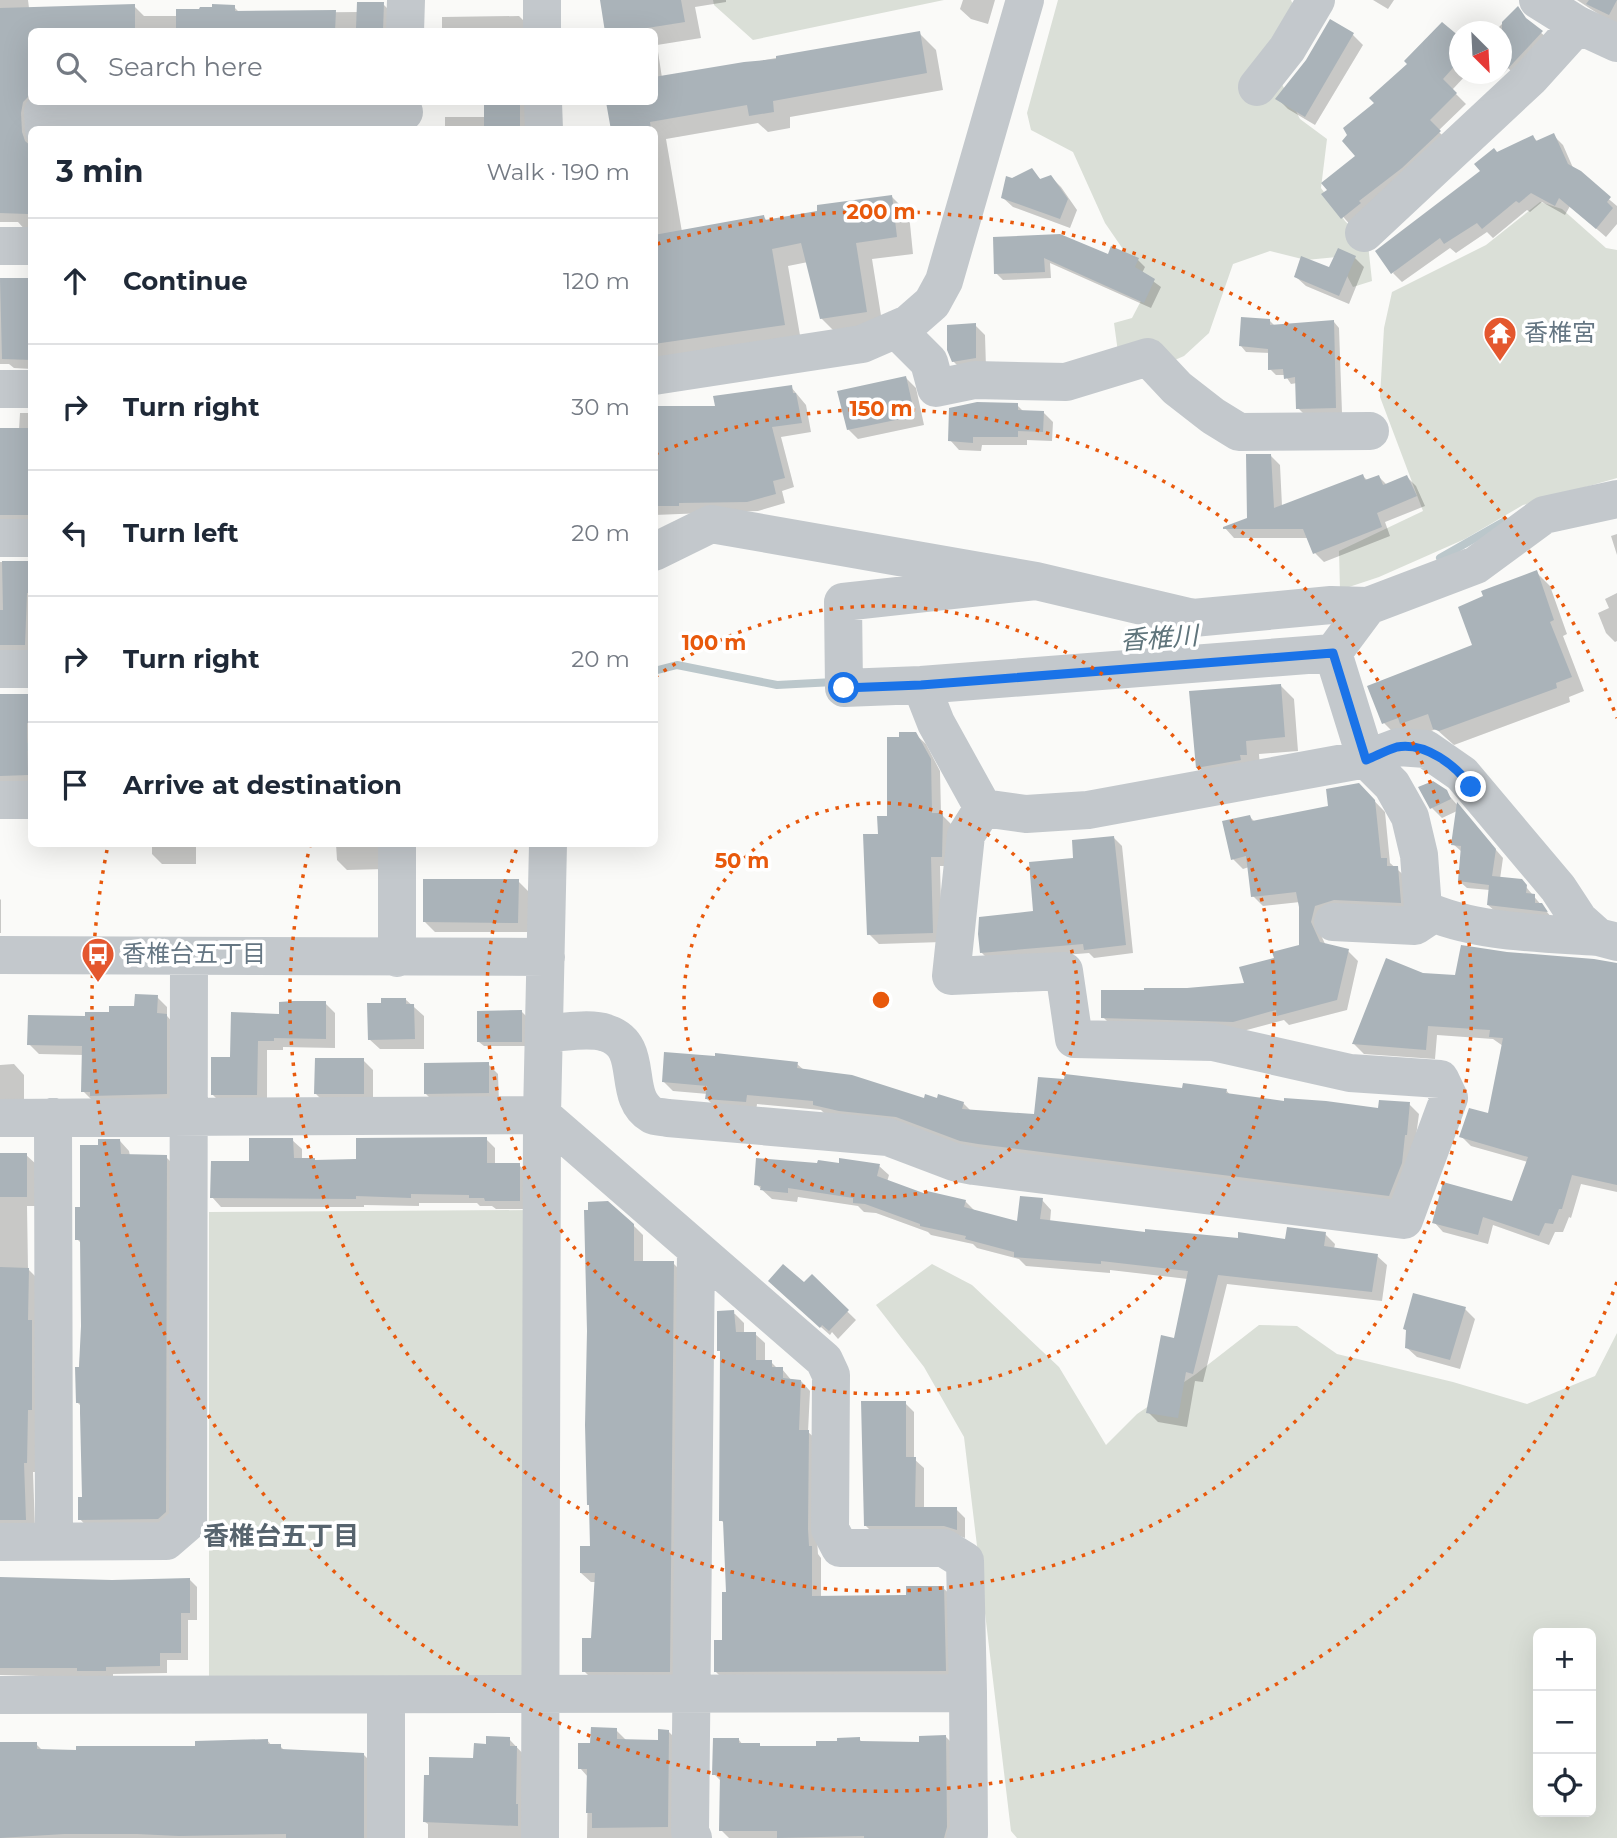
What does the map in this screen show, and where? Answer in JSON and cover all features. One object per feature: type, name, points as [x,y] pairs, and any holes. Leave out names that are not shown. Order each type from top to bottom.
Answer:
[{"type":"street","points":[[405,28],[406,0]]},
{"type":"street","points":[[542,0],[542,28]]},
{"type":"street","points":[[658,375],[862,344],[908,324],[932,303],[944,281],[1025,0]]},
{"type":"street","points":[[1257,87],[1287,49],[1316,0]]},
{"type":"street","points":[[1538,0],[1578,25],[1617,43]]},
{"type":"street","points":[[1364,233],[1531,77],[1578,25]]},
{"type":"street","points":[[543,105],[544,126]]},
{"type":"street","points":[[44,126],[43,112],[404,114]]},
{"type":"street","points":[[0,246],[28,246]]},
{"type":"street","points":[[896,330],[929,362],[936,388],[975,380],[1066,382],[1148,357],[1177,388],[1239,432],[1370,431]]},
{"type":"street","points":[[0,389],[28,389]]},
{"type":"street","points":[[658,550],[711,524],[1036,581],[1193,618],[1331,605],[1368,606],[1476,565],[1544,516],[1617,499]]},
{"type":"street","points":[[0,538],[28,538]]},
{"type":"street","points":[[1036,581],[843,602],[844,688],[921,685],[1333,653],[1368,606]]},
{"type":"street","points":[[1333,653],[1366,760],[1392,785],[1410,817],[1419,855],[1423,909],[1442,918],[1524,932],[1608,939]]},
{"type":"street","points":[[0,669],[28,669]]},
{"type":"street","points":[[921,685],[936,723],[983,808]]},
{"type":"street","points":[[983,808],[1026,814],[1088,810],[1366,760],[1398,747],[1426,749],[1462,774],[1558,888],[1579,920],[1608,939]]},
{"type":"street","points":[[0,800],[28,800]]},
{"type":"street","points":[[545,1033],[602,1031],[619,1038],[630,1055],[637,1098],[652,1115],[888,1137],[954,1162],[974,1166],[1404,1220],[1449,1098],[1440,1079],[1350,1073],[1213,1042],[1074,1039],[1064,971],[951,976],[966,835],[983,808]]},
{"type":"street","points":[[397,847],[397,958]]},
{"type":"street","points":[[540,1838],[550,1693],[542,1115],[548,847]]},
{"type":"street","points":[[1333,922],[1415,926],[1433,914]]},
{"type":"street","points":[[0,955],[546,957]]},
{"type":"street","points":[[0,1542],[166,1541],[188,1522],[189,957]]},
{"type":"street","points":[[0,1118],[542,1115],[824,1360],[831,1375],[830,1529],[840,1548],[944,1548],[965,1561],[969,1834],[965,1838]]},
{"type":"street","points":[[53,1117],[54,1542]]},
{"type":"street","points":[[693,1838],[690,1832],[695,1250]]},
{"type":"street","points":[[0,1695],[968,1693]]},
{"type":"street","points":[[386,1695],[386,1838]]},
{"type":"shaded area","points":[[713,0],[944,0],[753,40],[714,5]]},
{"type":"shaded area","points":[[1058,0],[1291,0],[1293,5],[1270,61],[1300,119],[1327,139],[1321,188],[1345,221],[1368,244],[1372,281],[1353,287],[1337,257],[1306,260],[1270,251],[1233,264],[1209,333],[1184,356],[1143,374],[1120,367],[1114,323],[1132,318],[1143,297],[1129,258],[1105,223],[1073,152],[1031,130],[1027,113]]},
{"type":"shaded area","name":"香椎宮","points":[[1540,202],[1562,209],[1606,248],[1617,250],[1617,478],[1523,505],[1465,539],[1379,577],[1340,590],[1339,551],[1423,511],[1380,397],[1384,328],[1392,292],[1486,245]]},
{"type":"shaded area","points":[[529,1210],[534,1682],[209,1684],[209,1212]]},
{"type":"shaded area","points":[[932,1264],[972,1285],[1059,1367],[1106,1445],[1137,1414],[1196,1374],[1259,1325],[1297,1326],[1337,1354],[1453,1382],[1527,1404],[1595,1376],[1617,1333],[1617,1838],[1017,1838],[1011,1831],[964,1437],[924,1367],[876,1305]]},
{"type":"building","points":[[600,0],[681,0],[685,22],[647,28],[604,28]]},
{"type":"building","points":[[1589,0],[1617,0],[1609,15],[1586,4]]},
{"type":"building","points":[[357,2],[384,2],[383,28],[356,28]]},
{"type":"building","points":[[135,4],[135,28],[28,28],[28,97],[23,102],[21,113],[22,132],[28,144],[28,214],[0,213],[0,8]]},
{"type":"building","points":[[212,4],[235,5],[235,11],[336,10],[335,28],[176,28],[176,9],[212,7]]},
{"type":"building","points":[[1518,6],[1526,18],[1543,31],[1512,64],[1512,21],[1503,21]]},
{"type":"building","points":[[1330,19],[1354,33],[1305,117],[1275,99],[1306,60]]},
{"type":"building","points":[[1442,22],[1449,28],[1449,72],[1443,79],[1457,93],[1430,120],[1441,131],[1341,219],[1321,194],[1327,190],[1321,183],[1355,156],[1342,141],[1347,135],[1343,128],[1374,103],[1369,98],[1407,64],[1404,61]]},
{"type":"building","points":[[920,31],[927,73],[773,101],[774,112],[749,116],[747,105],[650,122],[650,126],[610,126],[607,105],[658,105],[658,76],[776,59],[776,56]]},
{"type":"building","points":[[484,105],[520,105],[520,126],[484,126]]},
{"type":"building","points":[[1554,133],[1568,164],[1581,171],[1611,197],[1607,202],[1613,208],[1596,229],[1559,198],[1555,206],[1531,193],[1519,203],[1516,201],[1482,229],[1477,223],[1444,244],[1440,238],[1391,274],[1375,251],[1480,171],[1474,164],[1494,148],[1497,152],[1533,135],[1536,141]]},
{"type":"building","points":[[1032,168],[1040,179],[1051,175],[1068,199],[1060,219],[1001,198],[1006,176],[1012,178]]},
{"type":"building","points":[[892,195],[897,237],[856,243],[867,312],[820,319],[801,243],[772,249],[785,325],[658,343],[658,234],[764,215],[765,220],[817,211],[817,205]]},
{"type":"building","points":[[1060,234],[1108,254],[1111,246],[1139,258],[1135,267],[1155,279],[1144,303],[1044,258],[1045,272],[994,274],[993,237]]},
{"type":"building","points":[[1338,248],[1356,256],[1339,296],[1294,277],[1301,256],[1329,267]]},
{"type":"building","points":[[0,278],[28,278],[28,360],[2,359]]},
{"type":"building","points":[[1241,317],[1270,319],[1270,325],[1334,320],[1336,408],[1296,409],[1295,377],[1284,379],[1283,369],[1268,370],[1268,349],[1239,346]]},
{"type":"building","points":[[976,323],[976,358],[952,362],[947,350],[947,325]]},
{"type":"building","points":[[906,376],[915,416],[847,430],[837,391]]},
{"type":"building","points":[[792,385],[802,423],[772,427],[785,478],[773,481],[776,494],[747,502],[658,506],[658,406],[715,406],[713,396]]},
{"type":"building","points":[[977,402],[1018,403],[1018,410],[1044,411],[1043,432],[1018,431],[1018,437],[973,437],[973,443],[948,441],[949,408]]},
{"type":"building","points":[[0,428],[28,428],[28,515],[0,515]]},
{"type":"building","points":[[1246,454],[1271,454],[1274,508],[1363,474],[1365,480],[1379,475],[1383,485],[1407,475],[1417,496],[1377,513],[1382,527],[1313,554],[1303,529],[1223,529],[1247,518]]},
{"type":"building","points":[[2,561],[28,561],[25,645],[0,645],[0,610],[3,610]]},
{"type":"building","points":[[1537,570],[1554,620],[1550,622],[1572,677],[1556,683],[1557,688],[1439,731],[1433,729],[1428,714],[1400,724],[1398,718],[1382,724],[1367,686],[1472,645],[1458,607],[1483,596],[1481,591]]},
{"type":"building","points":[[1281,684],[1285,737],[1246,741],[1247,755],[1240,755],[1241,760],[1196,768],[1189,691]]},
{"type":"building","points":[[0,694],[28,694],[28,775],[0,776]]},
{"type":"building","points":[[899,732],[916,732],[931,759],[932,813],[943,813],[942,857],[931,857],[933,933],[867,935],[863,834],[878,834],[877,816],[887,816],[887,737],[899,737]]},
{"type":"building","points":[[1433,781],[1447,790],[1451,799],[1430,809],[1418,787]]},
{"type":"building","points":[[1359,783],[1375,800],[1381,858],[1387,858],[1387,866],[1398,866],[1401,903],[1334,900],[1315,906],[1311,922],[1320,942],[1349,949],[1337,1000],[1277,1016],[1276,1010],[1233,1022],[1101,1018],[1101,990],[1187,988],[1244,983],[1239,967],[1274,958],[1272,952],[1299,945],[1299,907],[1296,892],[1251,897],[1246,856],[1231,860],[1222,821],[1250,815],[1252,821],[1328,806],[1326,789]]},
{"type":"building","points":[[1457,802],[1496,849],[1492,876],[1522,879],[1527,885],[1526,893],[1535,894],[1535,903],[1542,903],[1548,912],[1487,905],[1489,885],[1458,881],[1461,846],[1451,845]]},
{"type":"building","points":[[1114,836],[1126,945],[1084,950],[1083,944],[980,953],[979,917],[1033,911],[1029,862],[1073,858],[1072,840]]},
{"type":"building","points":[[423,879],[519,879],[518,923],[423,922]]},
{"type":"building","points":[[1461,945],[1617,963],[1617,1185],[1572,1175],[1562,1209],[1559,1209],[1553,1224],[1545,1223],[1539,1236],[1483,1217],[1478,1235],[1432,1223],[1443,1182],[1512,1201],[1528,1157],[1459,1137],[1469,1108],[1488,1113],[1503,1038],[1489,1037],[1490,1030],[1428,1026],[1426,1050],[1352,1044],[1386,958],[1423,973],[1455,975]]},
{"type":"building","points":[[135,994],[158,995],[157,1013],[167,1014],[167,1094],[90,1096],[90,1092],[81,1092],[82,1046],[27,1045],[28,1015],[85,1016],[85,1012],[109,1012],[109,1006],[134,1006]]},
{"type":"building","points":[[381,998],[406,998],[406,1004],[414,1004],[415,1039],[368,1040],[367,1003],[381,1003]]},
{"type":"building","points":[[326,1001],[326,1039],[274,1038],[274,1041],[258,1041],[257,1095],[211,1095],[211,1057],[230,1057],[231,1012],[279,1014],[279,1002]]},
{"type":"building","points":[[522,1010],[522,1042],[477,1042],[477,1011]]},
{"type":"building","points":[[664,1052],[715,1056],[715,1053],[798,1062],[797,1068],[852,1075],[924,1098],[925,1094],[937,1098],[938,1094],[964,1102],[962,1109],[1034,1114],[1038,1077],[1064,1079],[1065,1074],[1182,1088],[1183,1083],[1227,1089],[1226,1093],[1284,1101],[1284,1098],[1326,1101],[1378,1108],[1379,1100],[1410,1102],[1402,1163],[1389,1196],[978,1144],[960,1141],[896,1117],[839,1111],[813,1105],[813,1101],[747,1095],[746,1102],[705,1099],[707,1086],[662,1082]]},
{"type":"building","points":[[315,1058],[364,1058],[364,1094],[314,1094]]},
{"type":"building","points":[[489,1062],[489,1093],[424,1094],[424,1063]]},
{"type":"building","points":[[487,1137],[487,1163],[520,1163],[520,1201],[485,1201],[484,1198],[469,1198],[469,1195],[411,1194],[411,1198],[210,1198],[211,1161],[249,1161],[249,1138],[293,1138],[294,1158],[315,1160],[356,1159],[356,1138]]},
{"type":"building","points":[[98,1139],[120,1139],[121,1154],[167,1155],[166,1512],[158,1519],[78,1520],[78,1497],[82,1497],[80,1403],[76,1403],[75,1367],[79,1367],[81,1326],[80,1240],[75,1240],[75,1207],[80,1207],[80,1145],[98,1145]]},
{"type":"building","points":[[0,1153],[27,1153],[27,1197],[0,1197]]},
{"type":"building","points":[[756,1158],[839,1163],[839,1158],[880,1164],[877,1176],[926,1194],[927,1191],[966,1200],[964,1207],[1017,1221],[1020,1196],[1043,1198],[1040,1219],[1145,1232],[1145,1229],[1238,1238],[1238,1232],[1285,1239],[1287,1227],[1326,1232],[1324,1246],[1378,1254],[1372,1292],[1218,1275],[1193,1374],[1186,1372],[1178,1418],[1146,1413],[1161,1335],[1174,1338],[1188,1271],[1101,1261],[1101,1264],[1014,1257],[1014,1252],[965,1239],[966,1236],[920,1226],[865,1204],[853,1203],[853,1198],[788,1188],[788,1193],[760,1190],[761,1186],[754,1185]]},
{"type":"building","points":[[608,1201],[634,1224],[634,1261],[674,1261],[670,1672],[582,1672],[582,1638],[591,1638],[595,1573],[580,1573],[580,1546],[590,1546],[585,1425],[587,1331],[584,1210],[588,1210],[588,1202]]},
{"type":"building","points":[[783,1264],[804,1282],[812,1274],[849,1310],[829,1331],[822,1325],[820,1328],[768,1281]]},
{"type":"building","points":[[0,1267],[29,1268],[32,1410],[28,1410],[27,1463],[24,1463],[26,1520],[0,1520]]},
{"type":"building","points":[[1413,1293],[1466,1307],[1450,1360],[1405,1348],[1406,1330],[1403,1329]]},
{"type":"building","points":[[734,1310],[736,1332],[756,1332],[756,1360],[772,1360],[772,1367],[783,1367],[783,1378],[801,1380],[799,1430],[809,1430],[808,1529],[809,1546],[812,1546],[812,1596],[906,1595],[906,1586],[944,1586],[946,1671],[714,1672],[714,1640],[722,1640],[722,1592],[726,1592],[723,1521],[719,1521],[720,1351],[717,1351],[717,1311]]},
{"type":"building","points":[[861,1401],[906,1401],[906,1457],[916,1457],[915,1507],[957,1507],[957,1530],[944,1526],[864,1526]]},
{"type":"building","points":[[0,1577],[112,1580],[190,1578],[190,1613],[181,1613],[181,1653],[160,1653],[160,1666],[106,1667],[106,1671],[77,1671],[77,1668],[0,1668]]},
{"type":"building","points":[[591,1727],[617,1728],[617,1739],[658,1740],[658,1729],[669,1730],[668,1827],[592,1828],[592,1813],[586,1813],[587,1769],[578,1769],[578,1743],[590,1743]]},
{"type":"building","points":[[946,1735],[947,1827],[944,1838],[777,1838],[777,1831],[719,1831],[720,1775],[712,1775],[713,1738],[739,1738],[739,1743],[760,1743],[760,1746],[816,1746],[816,1741],[837,1741],[837,1738],[860,1737],[860,1741],[919,1742],[919,1736]]},
{"type":"building","points":[[486,1736],[510,1737],[510,1746],[517,1746],[518,1826],[423,1822],[424,1775],[429,1775],[429,1757],[473,1758],[474,1743],[486,1744]]},
{"type":"building","points":[[268,1739],[268,1744],[281,1744],[281,1749],[364,1753],[364,1838],[286,1838],[286,1834],[64,1834],[0,1838],[0,1742],[37,1742],[37,1749],[76,1750],[76,1746],[195,1746],[195,1741]]},
{"type":"waterway","name":"香椎川","points":[[1440,558],[1505,521]]},
{"type":"waterway","name":"香椎川","points":[[658,670],[677,665],[777,685],[834,682]]},
{"type":"waterway","name":"香椎川","points":[[0,746],[28,747]]},
{"type":"place","name":"香椎宮","points":[[1500,363]]},
{"type":"place","name":"香椎台五丁目","points":[[98,984]]},
{"type":"district","name":"香椎台五丁目","points":[[281,1536]]},
{"type":"route","points":[[844,688],[921,685],[1333,653],[1366,760],[1398,747],[1426,749],[1462,774],[1471,787]]}]
